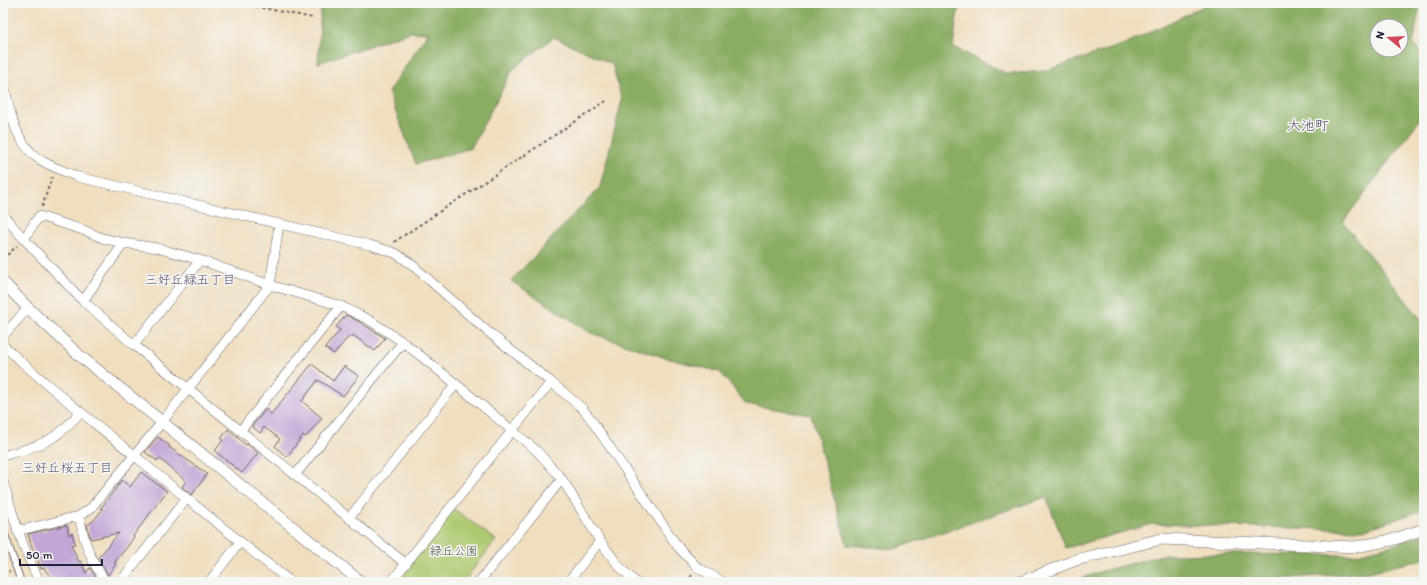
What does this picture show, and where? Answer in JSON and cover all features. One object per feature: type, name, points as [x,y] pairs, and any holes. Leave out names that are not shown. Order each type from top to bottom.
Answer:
[{"type":"street","points":[[3,79],[12,118],[21,140],[36,157],[56,168],[78,177],[383,249],[395,253],[410,263],[487,331],[552,382],[586,412],[678,547],[697,567],[723,582]]},
{"type":"street","points":[[3,215],[83,301],[134,345],[406,564]]},
{"type":"street","points":[[24,239],[39,216],[86,231],[102,238],[124,244],[157,248],[200,260],[270,285],[341,306],[369,320],[403,342],[537,451],[562,479],[600,541],[618,565],[635,582]]},
{"type":"street","points":[[17,530],[79,516],[91,508],[135,456],[270,285],[279,225]]},
{"type":"street","points":[[83,301],[124,244]]},
{"type":"street","points":[[134,345],[200,260]]},
{"type":"street","points":[[3,282],[28,308],[80,356],[361,582]]},
{"type":"street","points":[[241,430],[341,306]]},
{"type":"street","points":[[3,336],[28,308]]},
{"type":"street","points":[[296,475],[403,342]]},
{"type":"street","points":[[3,345],[28,369],[80,413],[291,582]]},
{"type":"street","points":[[391,582],[552,382]]},
{"type":"street","points":[[349,518],[456,384]]},
{"type":"street","points":[[3,456],[51,439],[80,413]]},
{"type":"street","points":[[479,582],[562,479]]},
{"type":"street","points":[[3,481],[17,530],[30,563],[40,582]]},
{"type":"street","points":[[120,582],[186,499]]},
{"type":"street","points":[[79,516],[88,553],[94,565],[106,582]]},
{"type":"street","points":[[3,529],[21,582]]},
{"type":"street","points":[[1022,582],[1076,560],[1161,539],[1355,547],[1392,540],[1424,529]]},
{"type":"street","points":[[568,582],[600,541]]},
{"type":"street","points":[[209,582],[240,542]]},
{"type":"path","points":[[238,3],[313,18]]},
{"type":"path","points":[[383,249],[606,101]]},
{"type":"path","points":[[39,216],[56,168]]},
{"type":"path","points":[[3,259],[24,239]]},
{"type":"green space","points":[[321,3],[978,3],[958,9],[953,47],[1007,74],[1045,71],[1125,44],[1210,3],[1418,3],[1420,5],[1413,44],[1424,54],[1424,114],[1343,222],[1424,323],[1424,510],[1363,530],[1152,524],[1066,548],[1046,497],[894,549],[847,545],[811,415],[746,404],[720,372],[663,357],[591,333],[511,281],[600,187],[622,100],[612,64],[554,37],[513,69],[471,148],[416,164],[388,92],[428,33],[410,32],[318,63]]},
{"type":"green space","name":"緑丘公園","points":[[454,509],[496,540],[463,582],[394,582]]},
{"type":"green space","points":[[1424,534],[1424,559],[1369,572],[1242,582],[1073,582],[1099,572],[1162,555],[1353,555],[1393,545]]},
{"type":"building","points":[[346,315],[385,338],[375,351],[353,335],[351,338],[349,336],[334,354],[325,348],[340,330],[336,327]]},
{"type":"building","points":[[312,364],[333,381],[344,366],[359,376],[343,396],[318,380],[302,401],[322,418],[306,437],[303,435],[287,457],[275,446],[280,439],[264,427],[260,433],[252,426],[266,409],[271,414]]},
{"type":"building","points":[[228,429],[246,445],[247,444],[258,453],[242,473],[215,451],[223,440],[221,439]]},
{"type":"building","points":[[158,437],[170,446],[169,447],[207,474],[192,495],[182,487],[186,481],[159,458],[157,461],[145,452]]},
{"type":"building","points":[[141,472],[167,491],[114,563],[116,564],[108,575],[98,558],[119,533],[91,539],[87,525],[93,521],[103,509],[101,508],[122,480],[130,487]]},
{"type":"building","points":[[67,525],[69,535],[72,533],[75,544],[71,545],[79,562],[81,561],[86,573],[90,568],[99,582],[54,582],[44,568],[41,569],[28,534]]},
{"type":"district","name":"大池町","points":[[1308,125]]},
{"type":"district","name":"三好丘緑五丁目","points":[[190,279]]},
{"type":"district","name":"三好丘桜五丁目","points":[[67,467]]}]
